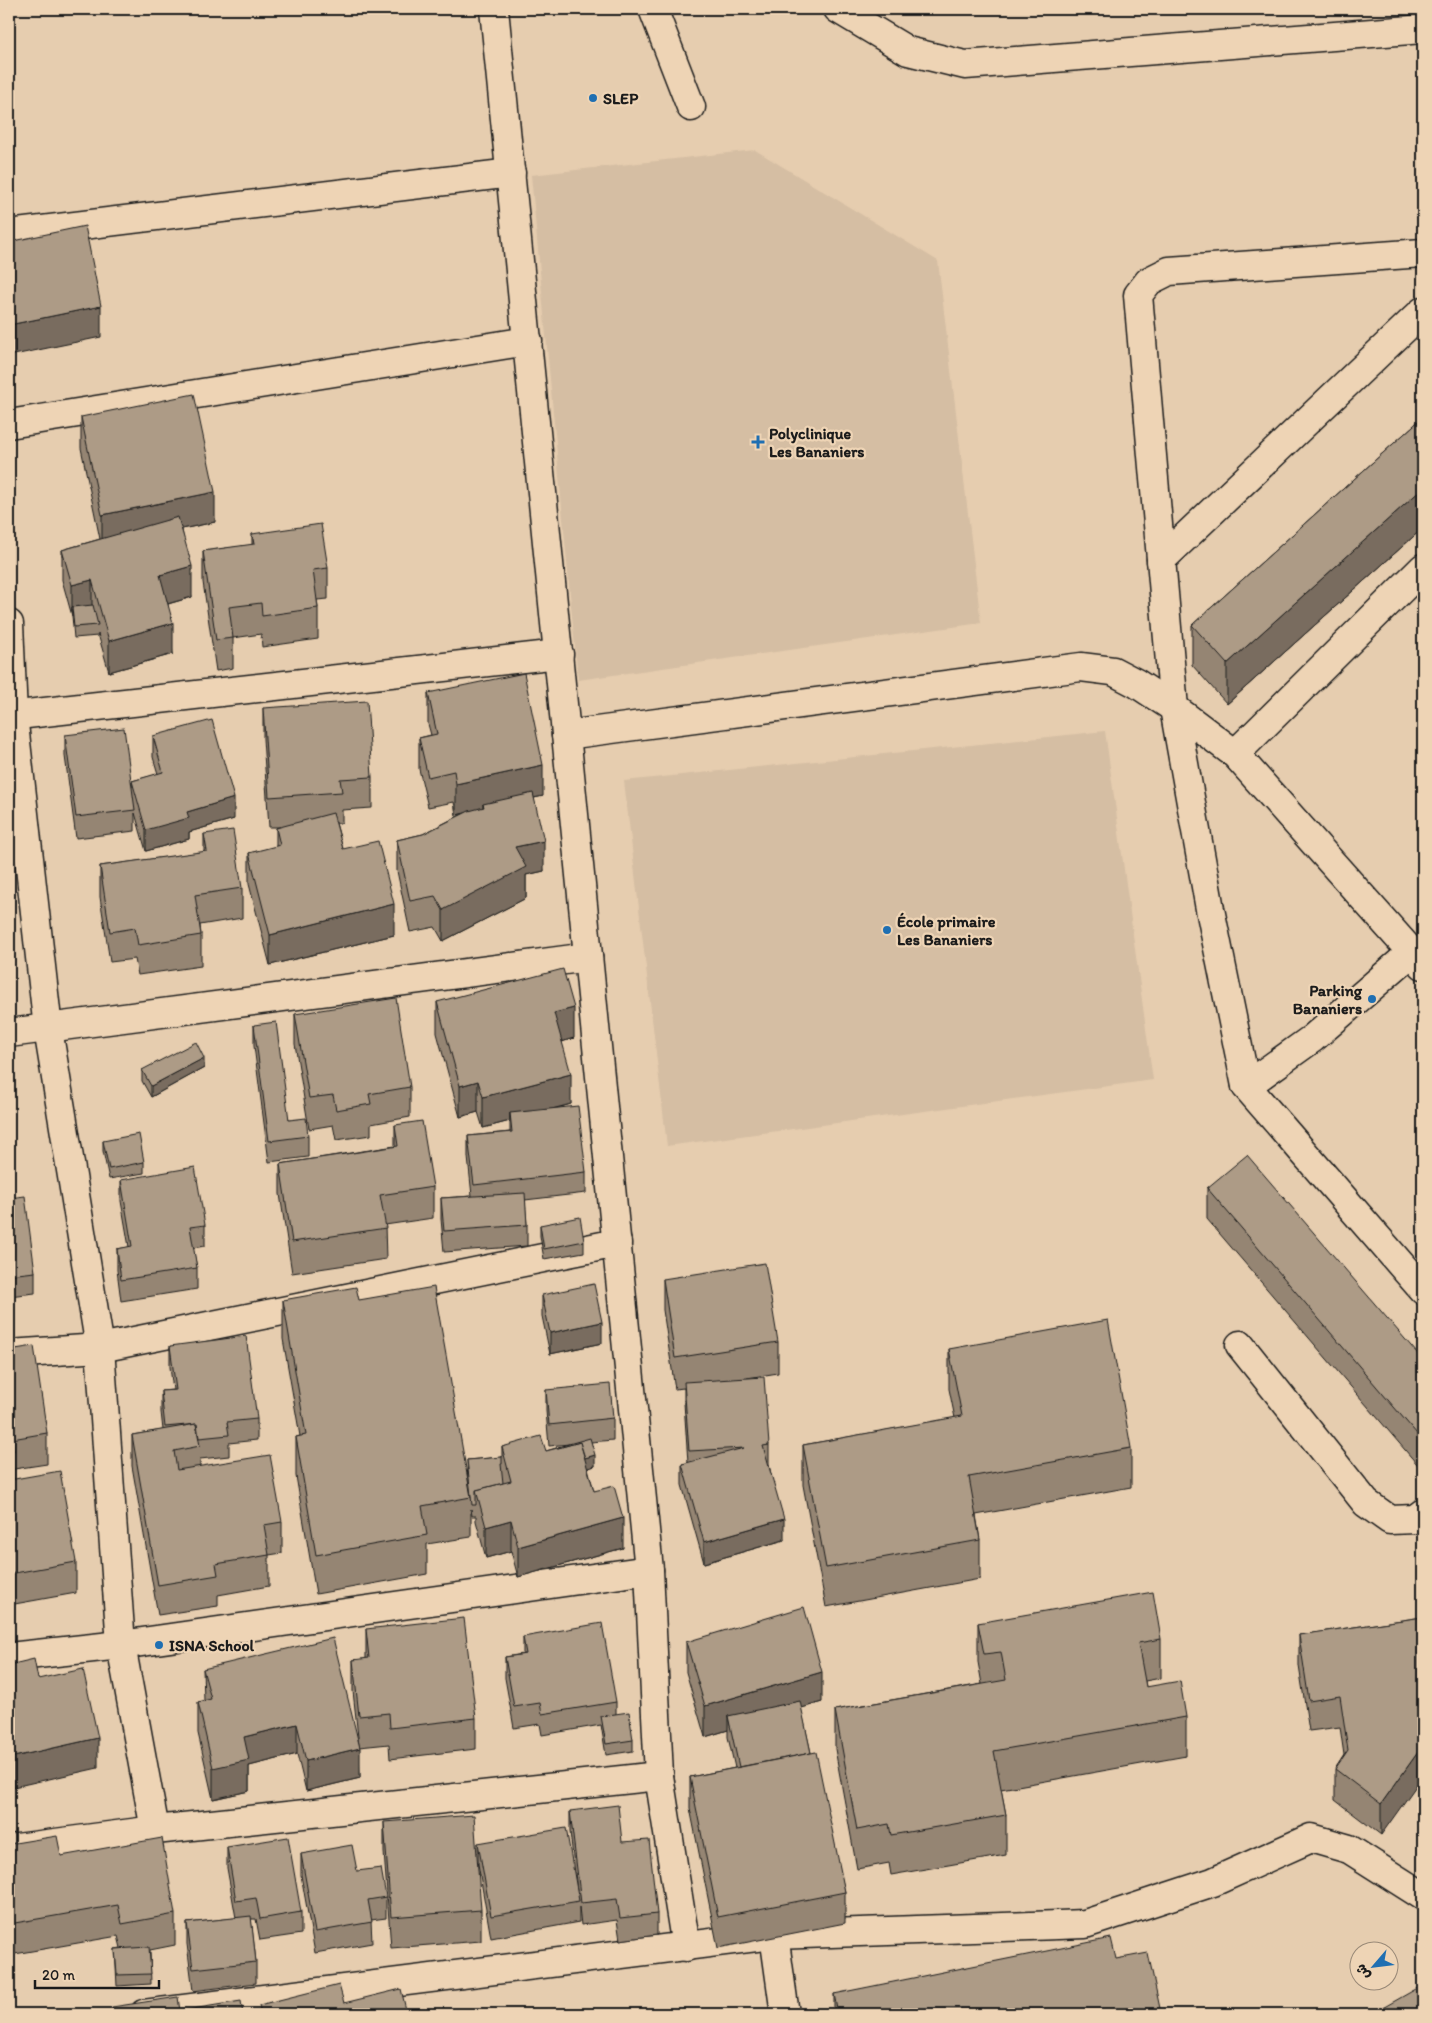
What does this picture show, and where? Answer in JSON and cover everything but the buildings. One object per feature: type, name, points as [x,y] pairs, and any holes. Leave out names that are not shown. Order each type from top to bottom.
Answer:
[{"type":"street","points":[[494,9],[649,1570],[659,1776],[686,1947]]},
{"type":"street","points":[[653,9],[691,107]]},
{"type":"street","points":[[838,9],[908,51],[965,64],[1423,29]]},
{"type":"street","points":[[9,234],[511,173]]},
{"type":"street","points":[[1423,253],[1169,271],[1149,281],[1138,295],[1174,708],[1210,909],[1246,1086],[1423,1290]]},
{"type":"street","points":[[1161,560],[1423,311]]},
{"type":"street","points":[[9,424],[528,341]]},
{"type":"street","points":[[1235,754],[1423,568]]},
{"type":"street","points":[[9,624],[11,716],[48,1029],[100,1348],[121,1645],[156,1830]]},
{"type":"street","points":[[11,716],[559,654]]},
{"type":"street","points":[[566,735],[1081,667],[1112,671],[1136,683],[1174,708],[1235,754],[1418,959],[1246,1086]]},
{"type":"street","points":[[9,1034],[588,957]]},
{"type":"street","points":[[9,1354],[100,1348],[617,1244]]},
{"type":"street","points":[[1240,1345],[1366,1503],[1390,1520],[1415,1519],[1423,1513]]},
{"type":"street","points":[[9,1658],[121,1645],[649,1570]]},
{"type":"street","points":[[9,1849],[156,1830],[659,1776]]},
{"type":"street","points":[[144,2014],[774,1935],[1085,1924],[1213,1882],[1311,1838],[1350,1849],[1423,1896]]},
{"type":"street","points":[[774,1935],[785,2014]]},
{"type":"shaded area","name":"Polyclinique Les Bananiers","points":[[755,150],[938,261],[981,623],[578,680],[531,175]]},
{"type":"shaded area","name":"École primaire Les Bananiers","points":[[1105,731],[1153,1080],[667,1146],[624,781]]},
{"type":"place","name":"SLEP","points":[[593,98]]},
{"type":"place","name":"Polyclinique Les Bananiers","points":[[758,442]]},
{"type":"place","name":"École primaire Les Bananiers","points":[[887,930]]},
{"type":"place","name":"Parking Bananiers","points":[[1372,999]]},
{"type":"place","name":"ISNA School","points":[[159,1645]]}]
